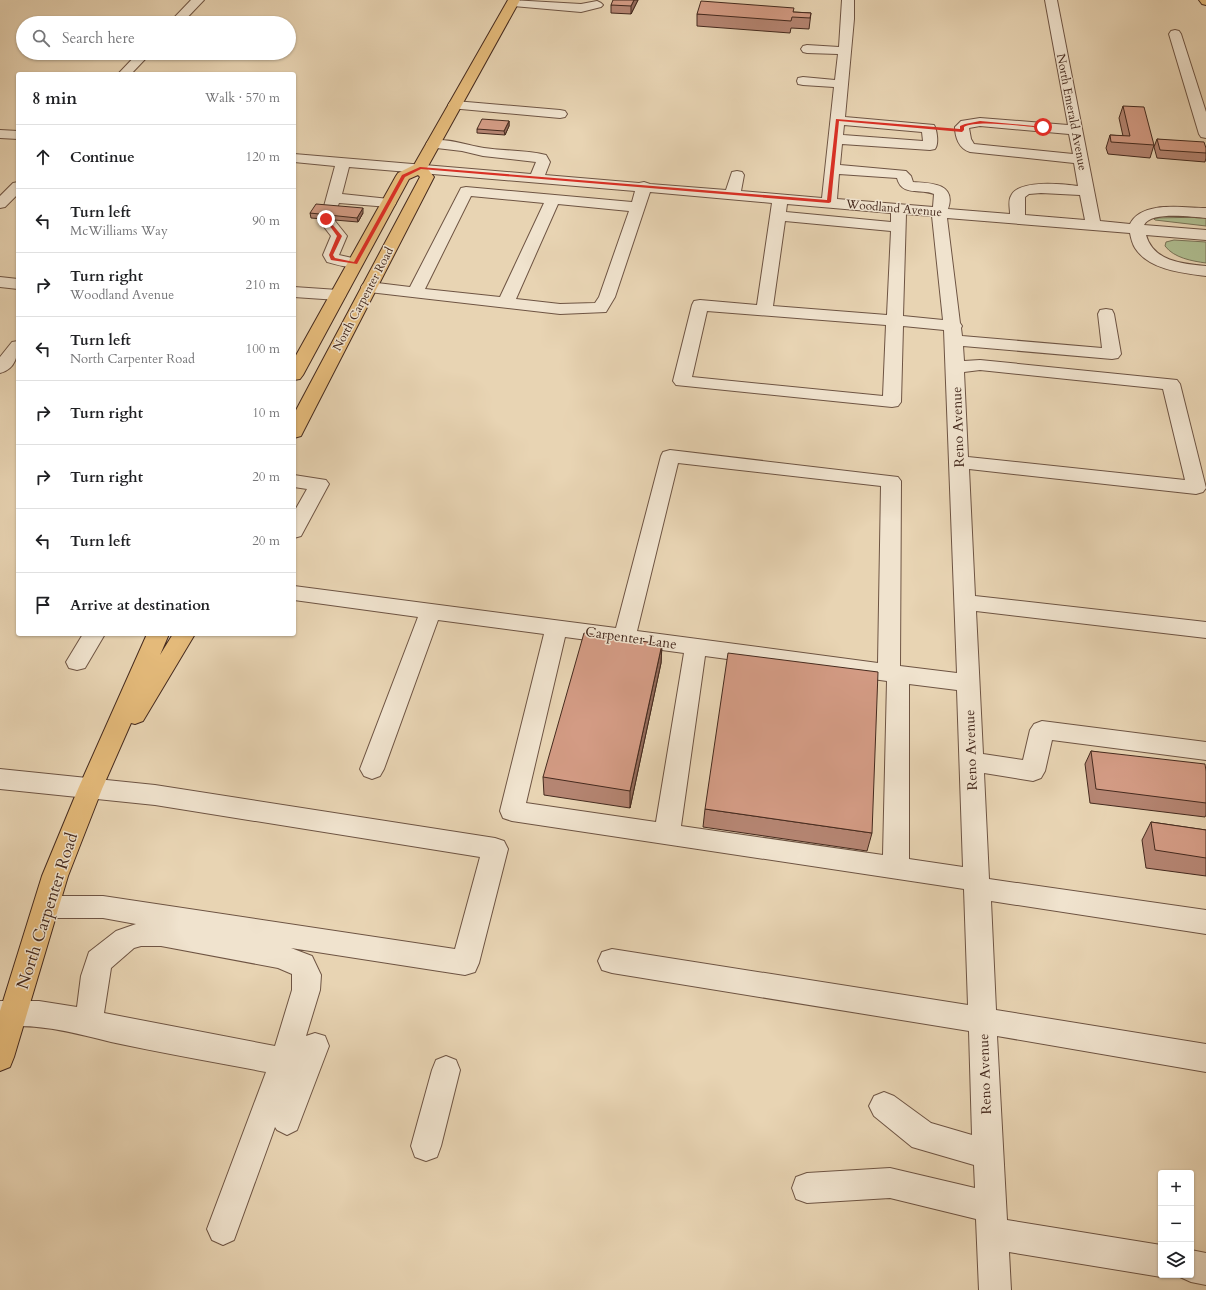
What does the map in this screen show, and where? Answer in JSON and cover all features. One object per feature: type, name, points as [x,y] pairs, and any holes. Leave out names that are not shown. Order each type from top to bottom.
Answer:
[{"type":"main road","points":[[420,168],[513,1]]},
{"type":"main road","name":"North Carpenter Road","points":[[296,370],[403,176],[420,168],[427,177],[296,428]]},
{"type":"main road","points":[[317,387],[310,385],[308,378],[336,329],[335,301]]},
{"type":"main road","name":"North Carpenter Road","points":[[0,1058],[7,1013],[46,907],[55,876],[90,789],[157,636]]},
{"type":"main road","name":"North Carpenter Road","points":[[90,789],[183,636]]},
{"type":"street","points":[[182,16],[198,0]]},
{"type":"street","points":[[829,202],[845,52],[848,0]]},
{"type":"street","name":"North Emerald Avenue","points":[[1051,0],[1093,225]]},
{"type":"street","points":[[513,1],[581,8],[597,5]]},
{"type":"street","points":[[1175,34],[1205,129]]},
{"type":"street","points":[[807,49],[845,52]]},
{"type":"street","points":[[126,72],[138,60]]},
{"type":"street","points":[[803,81],[841,84]]},
{"type":"street","points":[[454,108],[512,116],[560,114]]},
{"type":"street","points":[[838,120],[946,129],[962,127],[966,124],[980,122],[1076,130]]},
{"type":"street","points":[[836,139],[930,146],[946,129]]},
{"type":"street","points":[[946,129],[970,148],[1081,159]]},
{"type":"street","points":[[0,134],[16,135]]},
{"type":"street","points":[[433,144],[462,147],[475,151],[497,147],[542,158],[543,162],[537,178]]},
{"type":"street","name":"Woodland Avenue","points":[[296,158],[644,186],[1206,235]]},
{"type":"street","points":[[344,162],[330,209],[340,236],[331,255],[333,259],[355,264]]},
{"type":"street","name":"Reno Avenue","points":[[832,169],[857,170],[858,180],[906,184],[912,187],[932,188],[941,192],[942,204],[939,212],[954,333],[956,366],[971,762],[995,1290]]},
{"type":"street","points":[[733,194],[736,175]]},
{"type":"street","points":[[369,288],[560,309],[600,308],[607,297],[644,186]]},
{"type":"street","points":[[0,204],[16,188]]},
{"type":"street","points":[[1018,218],[1018,198],[1020,193],[1028,190],[1058,189],[1087,191]]},
{"type":"street","points":[[415,293],[466,191],[638,207]]},
{"type":"street","points":[[764,310],[780,198]]},
{"type":"street","points":[[506,302],[553,199]]},
{"type":"street","points":[[330,209],[389,203]]},
{"type":"street","points":[[899,208],[894,321],[892,402],[682,381],[700,305],[894,321],[954,333],[1112,354],[1106,314]]},
{"type":"street","points":[[1206,213],[1152,214],[1139,220],[1136,224],[1136,229],[1142,247],[1148,254],[1168,264],[1206,271]]},
{"type":"street","points":[[778,216],[898,227]]},
{"type":"street","points":[[0,282],[16,284]]},
{"type":"street","points":[[296,292],[335,301]]},
{"type":"street","points":[[0,368],[16,348]]},
{"type":"street","points":[[956,366],[968,367],[980,365],[1171,384],[1196,488],[959,462]]},
{"type":"street","points":[[625,637],[670,456],[891,481],[896,868]]},
{"type":"street","points":[[296,481],[318,484],[296,527]]},
{"type":"street","name":"Carpenter Lane","points":[[296,593],[968,683]]},
{"type":"street","points":[[965,602],[1206,630]]},
{"type":"street","points":[[372,769],[431,611]]},
{"type":"street","points":[[556,628],[512,811],[896,868],[977,884],[1206,922]]},
{"type":"street","points":[[77,662],[93,636]]},
{"type":"street","points":[[667,833],[694,656]]},
{"type":"street","points":[[971,762],[1033,771],[1042,730],[1206,751]]},
{"type":"street","points":[[0,779],[155,795],[495,850],[465,963],[103,907],[46,907]]},
{"type":"street","points":[[89,1022],[94,976],[99,961],[125,939],[141,934],[161,934],[280,956],[302,965],[307,975],[306,990],[284,1062],[223,1230]]},
{"type":"street","points":[[612,961],[982,1020],[1206,1058]]},
{"type":"street","points":[[7,1013],[89,1022],[109,1028],[284,1062]]},
{"type":"street","points":[[287,1120],[314,1046]]},
{"type":"street","points":[[426,1146],[446,1070]]},
{"type":"street","points":[[884,1106],[923,1136],[988,1154]]},
{"type":"street","points":[[807,1188],[890,1183],[992,1220],[1158,1260]]},
{"type":"street","points":[[1194,1267],[1206,1269]]},
{"type":"green space","points":[[1206,217],[1206,226],[1155,220],[1153,218]]},
{"type":"green space","points":[[1174,240],[1206,242],[1206,263],[1189,260],[1173,253],[1165,246],[1166,242]]},
{"type":"building","points":[[613,0],[634,0],[631,6],[611,5]]},
{"type":"building","points":[[701,1],[794,8],[793,12],[811,13],[810,18],[792,17],[791,21],[697,14]]},
{"type":"building","points":[[1123,106],[1144,107],[1154,145],[1111,142],[1110,135],[1130,136]]},
{"type":"building","points":[[482,119],[509,121],[504,131],[477,129]]},
{"type":"building","points":[[1157,139],[1204,142],[1206,153],[1160,150]]},
{"type":"building","points":[[316,204],[363,208],[357,218],[310,213]]},
{"type":"building","points":[[584,633],[662,644],[630,791],[543,777]]},
{"type":"building","points":[[728,653],[878,672],[872,833],[705,809]]},
{"type":"building","points":[[1091,751],[1205,764],[1206,803],[1096,789]]},
{"type":"building","points":[[1151,822],[1206,830],[1206,858],[1155,850]]},
{"type":"route","points":[[326,219],[340,236],[331,255],[333,259],[355,264],[403,176],[420,168],[829,202],[838,120],[962,130],[962,127],[966,124],[980,122],[1043,127]]}]
